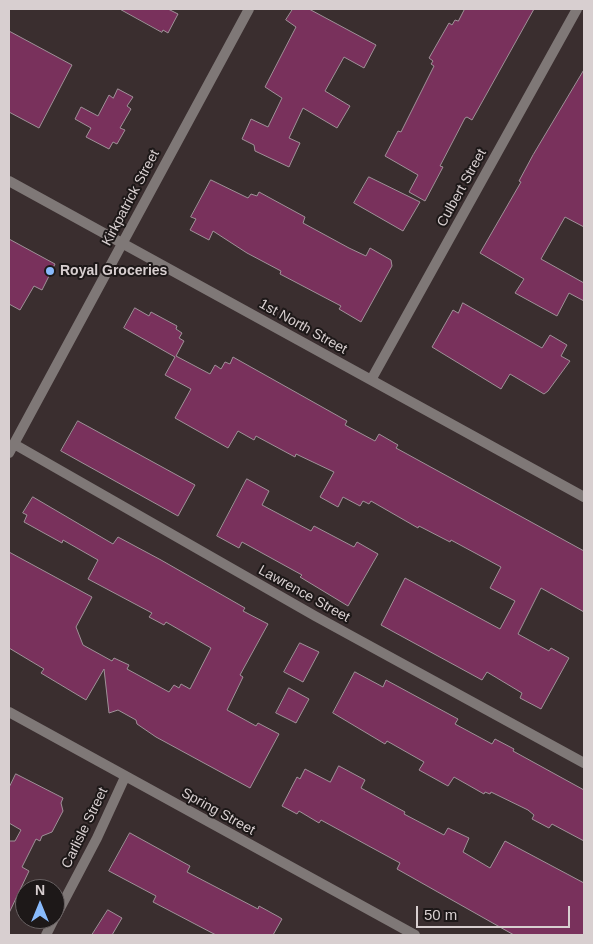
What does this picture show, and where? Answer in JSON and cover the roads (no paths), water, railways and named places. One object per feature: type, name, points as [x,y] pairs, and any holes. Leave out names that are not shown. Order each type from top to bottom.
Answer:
[{"type":"street","name":"Kirkpatrick Street","points":[[11,448],[249,9]]},
{"type":"street","name":"Culbert Street","points":[[371,380],[577,9]]},
{"type":"street","name":"1st North Street","points":[[9,181],[584,497]]},
{"type":"street","name":"Lawrence Street","points":[[11,448],[584,763]]},
{"type":"street","name":"Spring Street","points":[[9,712],[415,935]]},
{"type":"street","name":"Carlisle Street","points":[[65,899],[97,838],[125,777]]},
{"type":"place","name":"Royal Groceries","points":[[50,271]]}]
